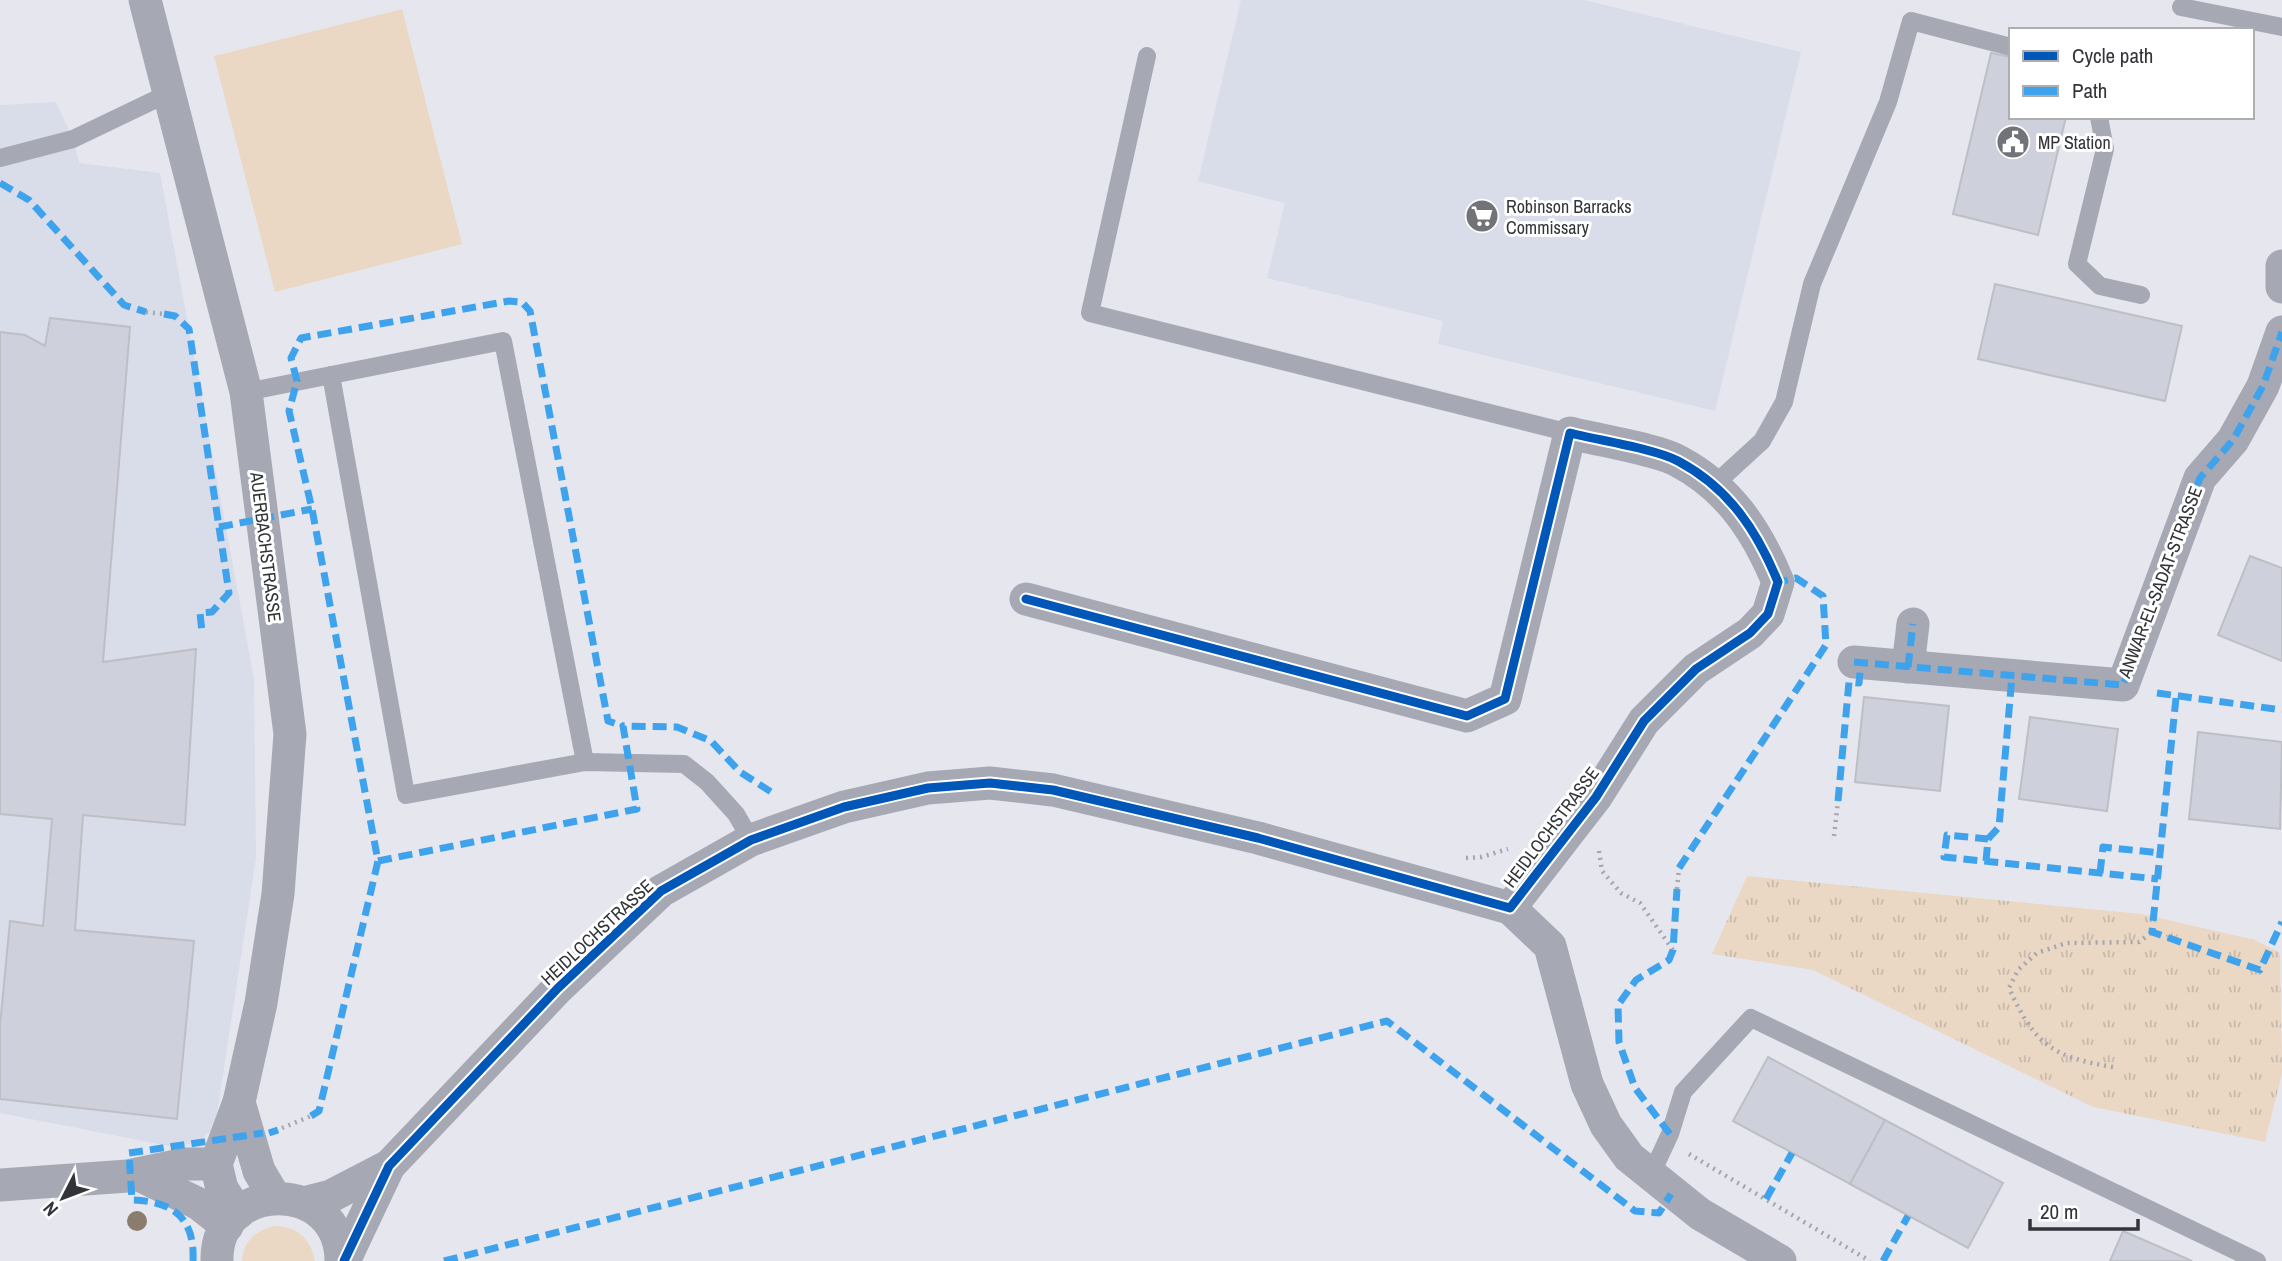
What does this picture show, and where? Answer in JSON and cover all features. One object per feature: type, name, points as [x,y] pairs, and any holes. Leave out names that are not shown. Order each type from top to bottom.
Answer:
[{"type":"street","name":"AUERBACHSTRASSE","points":[[145,0],[246,392],[290,734],[278,894],[261,1003],[239,1102],[216,1164]]},
{"type":"street","points":[[2282,266],[2282,286]]},
{"type":"street","name":"ANWAR-EL-SADAT-STRASSE","points":[[1854,662],[2123,685],[2200,478],[2233,440],[2263,386],[2282,332]]},
{"type":"street","name":"HEIDLOCHSTRASSE","points":[[1510,908],[1596,797],[1644,721],[1696,669],[1750,633],[1768,614],[1778,582],[1768,558],[1734,503],[1714,485],[1677,460],[1570,433]]},
{"type":"street","points":[[1026,599],[1467,716],[1505,699],[1570,433]]},
{"type":"street","points":[[1908,667],[1913,624]]},
{"type":"street","name":"HEIDLOCHSTRASSE","points":[[342,1261],[389,1166],[558,988],[661,891],[751,840],[844,807],[928,788],[989,783],[1053,790],[1258,838],[1510,908],[1550,946],[1587,1084],[1606,1125],[1629,1157],[1650,1177],[1700,1214],[1780,1261]]},
{"type":"street","name":"AUERBACHSTRASSE","points":[[239,1102],[259,1171],[289,1200]]},
{"type":"street","points":[[0,1185],[139,1175],[187,1164],[216,1164],[232,1220]]},
{"type":"street","name":"HEIDLOCHSTRASSE","points":[[232,1220],[249,1205],[331,1196],[389,1166]]},
{"type":"street","points":[[139,1175],[232,1220]]},
{"type":"street","points":[[289,1200],[329,1223],[337,1237],[342,1261]]},
{"type":"street","points":[[217,1261],[220,1239],[232,1220]]},
{"type":"lane","points":[[2181,7],[2282,27]]},
{"type":"lane","points":[[1714,485],[1762,441],[1784,402],[1812,284],[1888,102],[1911,21],[2009,46]]},
{"type":"lane","points":[[1147,56],[1090,313],[1570,433]]},
{"type":"lane","points":[[0,158],[73,139],[169,93]]},
{"type":"lane","points":[[2099,119],[2105,149],[2077,264],[2100,286],[2141,295]]},
{"type":"lane","points":[[246,392],[503,341],[585,762]]},
{"type":"lane","points":[[331,375],[406,796],[585,762],[684,764],[707,782],[736,814],[751,840]]},
{"type":"lane","points":[[1650,1177],[1670,1134],[1683,1092],[1751,1018],[2257,1261]]},
{"type":"path","points":[[146,312],[164,314]]},
{"type":"path","points":[[1834,836],[1838,801]]},
{"type":"path","points":[[1600,839],[1602,872],[1621,893],[1640,903],[1673,950]]},
{"type":"path","points":[[1458,858],[1481,857],[1506,851],[1517,844]]},
{"type":"path","points":[[1677,889],[1679,868]]},
{"type":"path","points":[[2113,1067],[2074,1060],[2049,1048],[2035,1035],[2009,988],[2018,970],[2037,953],[2066,943],[2139,942],[2152,932]]},
{"type":"path","points":[[278,1130],[311,1116]]},
{"type":"path","points":[[1670,1134],[1677,1147],[1870,1261]]},
{"type":"shaded area","points":[[1241,0],[1584,0],[1801,52],[1715,411],[1438,344],[1443,321],[1267,278],[1285,203],[1198,181]]},
{"type":"shaded area","points":[[56,102],[73,139],[79,163],[160,173],[254,679],[256,858],[215,1127],[201,1139],[179,1148],[0,1113],[0,105]]},
{"type":"green space","points":[[402,9],[462,244],[275,292],[214,56]]},
{"type":"green space","points":[[1747,876],[2142,914],[2255,940],[2280,953],[2282,1073],[2265,1142],[2093,1107],[1813,970],[1712,954]]},
{"type":"green space","points":[[275,1226],[302,1235],[310,1246],[315,1261],[242,1261],[248,1242],[262,1230]]},
{"type":"building","points":[[1991,53],[2009,57],[2009,119],[2066,119],[2038,235],[1953,214]]},
{"type":"building","points":[[1995,284],[2182,326],[2165,401],[1978,359]]},
{"type":"building","points":[[50,318],[130,327],[103,662],[196,649],[185,825],[83,815],[75,930],[194,941],[177,1119],[0,1099],[0,1026],[10,921],[43,926],[52,819],[0,814],[0,332],[25,335],[45,346]]},
{"type":"building","points":[[2250,556],[2282,568],[2282,661],[2218,635]]},
{"type":"building","points":[[1864,697],[1949,706],[1940,791],[1855,782]]},
{"type":"building","points":[[2030,717],[2118,729],[2107,811],[2019,799]]},
{"type":"building","points":[[2198,732],[2282,742],[2280,829],[2189,819]]},
{"type":"building","points":[[1768,1057],[1885,1120],[1850,1184],[1733,1121]]},
{"type":"building","points":[[1885,1120],[2003,1183],[1968,1248],[1850,1184]]},
{"type":"building","points":[[2123,1231],[2192,1261],[2110,1261]]},
{"type":"marked path","points":[[0,183],[29,200],[124,305],[146,312]]},
{"type":"marked path","points":[[311,1116],[319,1111],[378,861],[312,509],[289,411],[297,381],[291,358],[301,338],[509,301],[522,302],[530,311],[608,721],[623,726]]},
{"type":"marked path","points":[[164,314],[175,316],[189,329],[229,593],[212,612],[200,613],[202,632]]},
{"type":"marked path","points":[[1854,662],[2123,685],[2200,478],[2233,440],[2263,386],[2282,332]]},
{"type":"marked path","points":[[219,527],[312,509]]},
{"type":"marked path","points":[[1679,868],[1826,645],[1823,596],[1796,578],[1778,582]]},
{"type":"marked path","points":[[1908,667],[1913,624]]},
{"type":"marked path","points":[[1838,801],[1849,682],[1859,683],[1861,663]]},
{"type":"marked path","points":[[1988,839],[1999,827],[2012,676]]},
{"type":"marked path","points":[[2157,693],[2282,710]]},
{"type":"marked path","points":[[2176,698],[2152,932],[2260,970],[2282,922]]},
{"type":"marked path","points":[[378,861],[637,809],[623,726],[677,727],[711,741],[740,772],[776,795]]},
{"type":"marked path","points":[[1986,861],[1988,839],[1947,835],[1944,857],[2158,879]]},
{"type":"marked path","points":[[2100,873],[2103,847],[2160,853]]},
{"type":"marked path","points":[[1670,1134],[1635,1088],[1619,1042],[1618,1005],[1636,980],[1669,960],[1673,950],[1677,889]]},
{"type":"marked path","points":[[444,1261],[1387,1021],[1635,1211],[1659,1213],[1671,1194]]},
{"type":"marked path","points":[[269,1133],[278,1130]]},
{"type":"marked path","points":[[193,1261],[190,1233],[179,1215],[159,1204],[132,1200],[129,1153],[263,1133]]},
{"type":"marked path","points":[[1766,1199],[1792,1153]]},
{"type":"marked path","points":[[1883,1261],[1908,1216]]},
{"type":"cycle path","points":[[344,1261],[389,1166],[558,988],[661,891],[751,840],[844,807],[928,788],[990,783],[1053,790],[1258,838],[1510,908],[1596,797],[1644,721],[1696,669],[1750,633],[1768,614],[1778,582],[1751,528],[1727,498],[1696,472],[1678,461],[1656,453],[1570,433],[1505,699],[1467,716],[1026,599]]},
{"type":"place","name":"MP Station","points":[[2013,142]]},
{"type":"place","name":"Robinson Barracks Commissary","points":[[1482,216]]}]
